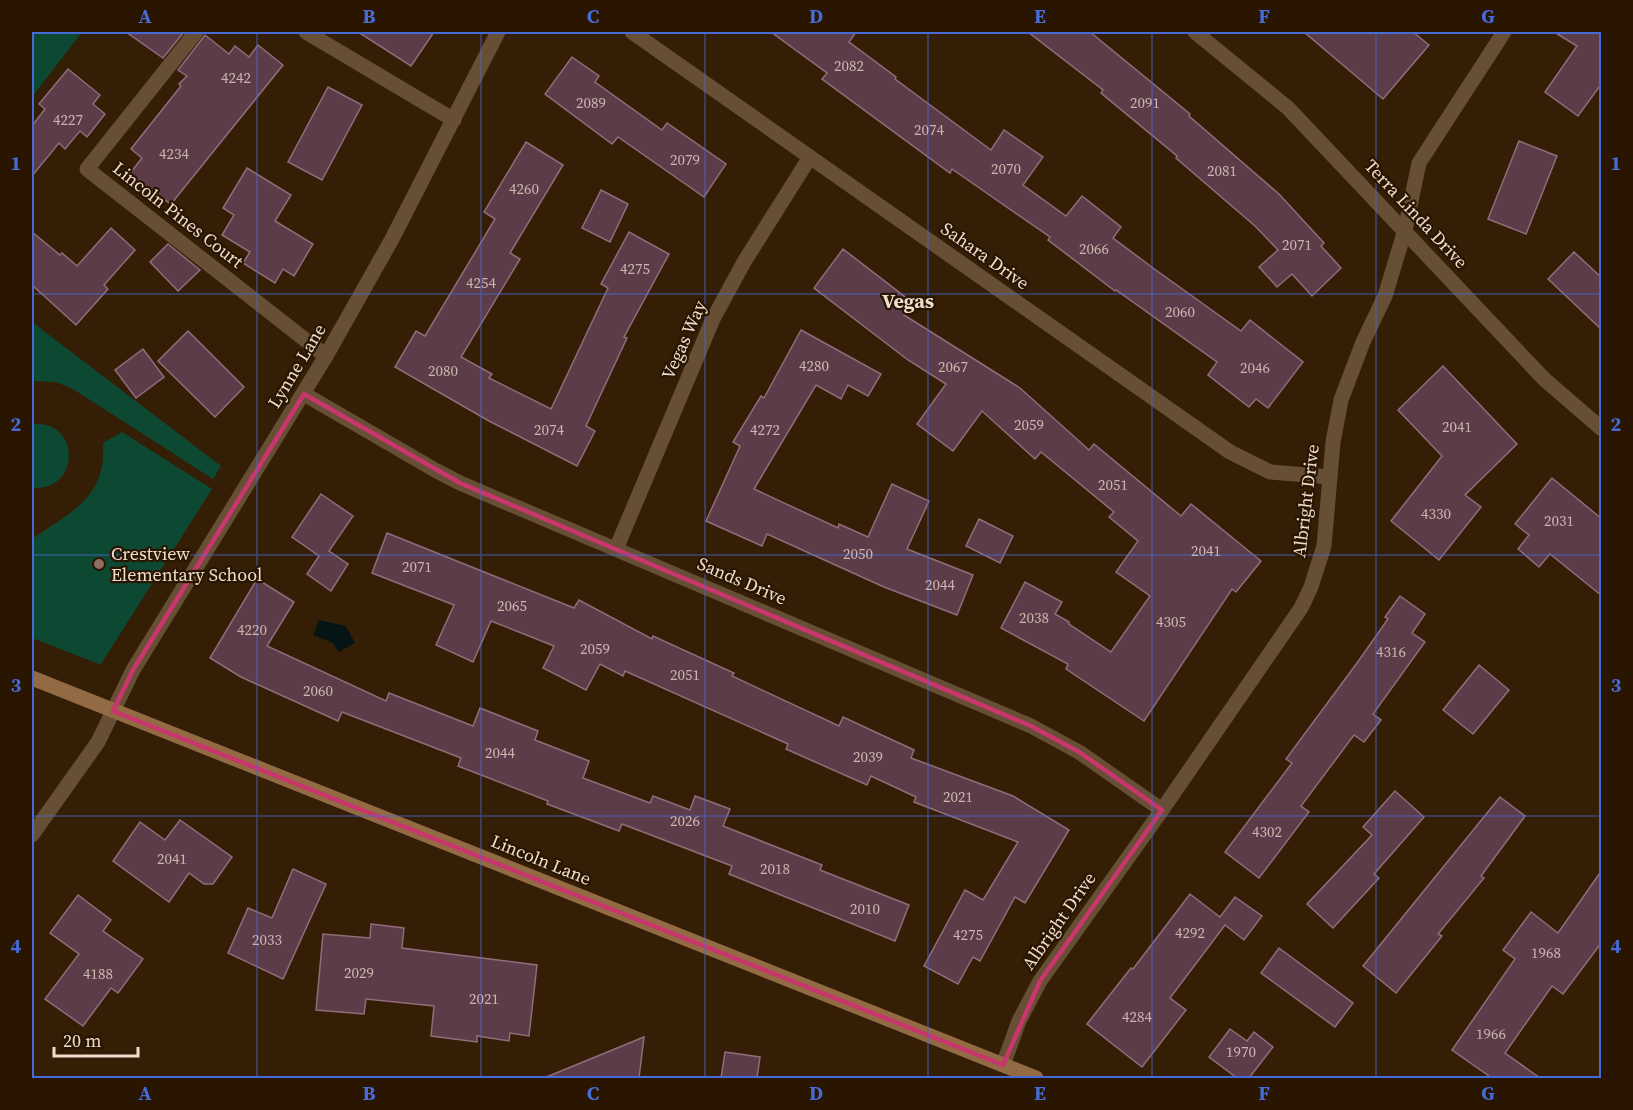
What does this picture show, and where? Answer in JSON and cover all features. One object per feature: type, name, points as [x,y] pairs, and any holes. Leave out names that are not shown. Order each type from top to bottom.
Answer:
[{"type":"street","name":"Lincoln Pines Court","points":[[196,32],[87,169],[326,356]]},
{"type":"street","points":[[306,32],[453,120]]},
{"type":"street","name":"Lynne Lane","points":[[32,835],[98,742],[133,670],[304,394],[392,239],[498,32]]},
{"type":"street","name":"Sahara Drive","points":[[632,32],[1244,460],[1270,472],[1330,477]]},
{"type":"street","name":"Terra Linda Drive","points":[[1195,32],[1288,108],[1544,378],[1602,429]]},
{"type":"street","name":"Albright Drive","points":[[1003,1065],[1019,1021],[1040,981],[1162,810],[1301,608],[1311,587],[1324,546],[1336,421],[1341,400],[1363,342],[1385,296],[1405,230],[1419,163],[1504,32]]},
{"type":"street","name":"Vegas Way","points":[[616,549],[713,319],[744,262],[810,157]]},
{"type":"street","name":"Sands Drive","points":[[304,394],[448,477],[1031,726],[1079,752],[1162,810]]},
{"type":"street","name":"Lincoln Lane","points":[[32,678],[1036,1078]]},
{"type":"highlighted area","points":[[304,394],[460,483],[1031,726],[1079,752],[1162,810],[1040,981],[1003,1065],[113,711],[133,670]]},
{"type":"green space","points":[[32,32],[82,32],[32,97]]},
{"type":"green space","points":[[32,322],[221,466],[213,479],[73,389],[56,382],[32,381]]},
{"type":"green space","points":[[32,424],[48,425],[59,432],[66,443],[69,455],[67,468],[60,479],[48,486],[32,488]]},
{"type":"green space","points":[[122,432],[212,489],[99,664],[32,638],[32,539],[84,501],[93,490],[99,477],[103,462],[103,443]]},
{"type":"shaded area","points":[[319,620],[346,626],[355,643],[339,652],[333,643],[313,635]]},
{"type":"building","points":[[126,32],[184,32],[163,58]]},
{"type":"building","points":[[358,32],[434,32],[411,66]]},
{"type":"building","points":[[771,32],[856,32],[849,42],[991,150],[1004,130],[1043,157],[1023,185],[1066,216],[1082,196],[1121,227],[1113,238],[1241,331],[1250,320],[1303,362],[1268,408],[1256,399],[1249,407],[1208,375],[1217,362],[1115,291],[1048,240],[1050,237],[952,169],[950,173],[822,79],[827,73]]},
{"type":"building","points":[[1028,32],[1090,32],[1190,114],[1189,116],[1279,194],[1324,243],[1321,246],[1341,268],[1312,296],[1292,274],[1277,287],[1259,267],[1278,250],[1255,226],[1176,158],[1177,156],[1101,93],[1103,90]]},
{"type":"building","points":[[1304,32],[1413,32],[1429,45],[1383,99]]},
{"type":"building","points":[[1554,32],[1602,32],[1602,83],[1578,116],[1545,92],[1577,46]]},
{"type":"building","points":[[205,35],[229,54],[235,46],[249,57],[258,45],[283,65],[171,204],[127,177],[142,158],[131,149],[181,86],[179,84],[187,76],[178,70]]},
{"type":"building","points":[[572,57],[599,76],[595,82],[662,130],[667,123],[726,164],[704,197],[618,137],[612,144],[545,94]]},
{"type":"building","points":[[68,69],[100,95],[93,104],[105,114],[87,137],[80,131],[65,149],[59,143],[32,176],[32,126],[45,109],[39,104]]},
{"type":"building","points":[[328,87],[362,105],[322,180],[288,162]]},
{"type":"building","points":[[1519,141],[1557,156],[1526,234],[1488,219]]},
{"type":"building","points":[[526,142],[563,165],[510,253],[520,259],[461,357],[492,374],[489,378],[551,409],[608,288],[601,284],[629,232],[669,254],[624,337],[627,338],[586,426],[595,431],[577,466],[489,421],[395,367],[416,331],[425,336],[495,219],[484,212]]},
{"type":"building","points":[[247,168],[291,195],[275,221],[313,244],[294,276],[283,269],[275,283],[243,263],[250,252],[222,235],[234,215],[223,208]]},
{"type":"building","points":[[601,190],[628,204],[610,242],[582,228]]},
{"type":"building","points":[[111,228],[135,250],[104,285],[108,289],[76,325],[32,285],[32,232],[77,266]]},
{"type":"building","points":[[168,244],[200,270],[178,291],[150,262]]},
{"type":"building","points":[[843,249],[913,303],[904,315],[1020,388],[1089,450],[1094,444],[1181,516],[1191,504],[1261,561],[1236,592],[1232,589],[1144,721],[1066,669],[1068,664],[1001,628],[1025,582],[1062,602],[1055,614],[1111,652],[1150,596],[1116,572],[1138,541],[1109,517],[1114,512],[1041,452],[1035,459],[982,411],[953,451],[917,424],[946,384],[908,360],[814,288]]},
{"type":"building","points":[[1574,252],[1602,278],[1602,330],[1548,279]]},
{"type":"building","points":[[801,330],[881,374],[868,396],[848,385],[841,399],[816,385],[754,489],[838,528],[839,524],[868,537],[892,484],[929,501],[907,549],[973,575],[957,615],[884,587],[767,534],[762,546],[706,521],[740,446],[733,442],[761,396],[764,398]]},
{"type":"building","points":[[188,331],[244,387],[215,417],[158,361]]},
{"type":"building","points":[[143,349],[164,377],[136,398],[115,370]]},
{"type":"building","points":[[1443,366],[1517,444],[1465,495],[1481,507],[1439,560],[1391,521],[1442,456],[1398,410]]},
{"type":"building","points":[[1552,478],[1602,519],[1602,596],[1550,554],[1539,567],[1518,549],[1529,535],[1515,524]]},
{"type":"building","points":[[321,494],[353,516],[329,551],[348,564],[331,591],[307,574],[319,556],[292,537]]},
{"type":"building","points":[[979,519],[1013,536],[1000,563],[966,546]]},
{"type":"building","points":[[387,533],[574,608],[579,600],[652,639],[653,636],[734,673],[732,676],[839,726],[843,717],[914,750],[911,758],[1013,796],[1069,830],[1025,903],[1015,897],[980,961],[973,957],[958,984],[924,966],[965,890],[983,900],[1018,842],[914,802],[916,797],[871,776],[867,785],[786,749],[788,744],[625,671],[623,676],[600,664],[586,690],[543,668],[554,646],[491,621],[473,662],[436,645],[454,605],[372,573]]},
{"type":"building","points":[[257,579],[294,602],[267,646],[386,701],[389,693],[473,726],[480,708],[538,731],[535,740],[589,761],[583,778],[650,803],[653,796],[690,810],[695,796],[730,809],[723,826],[822,865],[820,870],[909,905],[895,941],[729,874],[732,866],[622,824],[619,831],[547,804],[548,801],[458,766],[461,758],[342,712],[338,721],[241,677],[210,658]]},
{"type":"building","points":[[1400,596],[1425,614],[1412,633],[1425,642],[1373,714],[1381,720],[1364,742],[1354,735],[1301,806],[1309,812],[1259,878],[1225,852],[1292,763],[1286,759],[1388,619],[1385,617]]},
{"type":"building","points":[[1479,665],[1509,690],[1473,734],[1443,710]]},
{"type":"building","points":[[1395,791],[1424,817],[1374,874],[1379,878],[1333,928],[1307,904],[1372,835],[1363,827]]},
{"type":"building","points":[[1500,797],[1525,816],[1481,876],[1484,878],[1438,934],[1442,936],[1396,993],[1363,966]]},
{"type":"building","points":[[180,820],[232,857],[213,884],[204,884],[189,873],[169,902],[113,861],[140,822],[165,840]]},
{"type":"building","points":[[293,869],[326,884],[283,979],[228,953],[248,908],[272,918]]},
{"type":"building","points":[[1602,870],[1602,942],[1563,994],[1552,986],[1505,1053],[1540,1078],[1492,1078],[1452,1050],[1515,959],[1503,950],[1531,912],[1558,933]]},
{"type":"building","points":[[1190,894],[1220,917],[1235,897],[1262,916],[1244,940],[1225,925],[1170,998],[1186,1010],[1142,1067],[1087,1024],[1131,968],[1133,969]]},
{"type":"building","points":[[78,895],[111,920],[103,931],[143,959],[118,993],[111,988],[83,1026],[45,999],[79,954],[50,933]]},
{"type":"building","points":[[371,924],[404,928],[402,948],[537,965],[529,1036],[510,1033],[509,1041],[477,1036],[477,1042],[431,1036],[434,1006],[366,999],[364,1014],[316,1010],[323,934],[370,938]]},
{"type":"building","points":[[1279,948],[1353,1003],[1335,1027],[1261,973]]},
{"type":"building","points":[[1230,1029],[1247,1041],[1254,1032],[1273,1047],[1249,1078],[1237,1078],[1209,1057]]},
{"type":"building","points":[[644,1037],[639,1078],[544,1078]]},
{"type":"building","points":[[725,1052],[760,1057],[757,1078],[721,1078]]},
{"type":"place","name":"Crestview Elementary School","points":[[99,564]]},
{"type":"district","name":"Vegas","points":[[908,301]]}]
